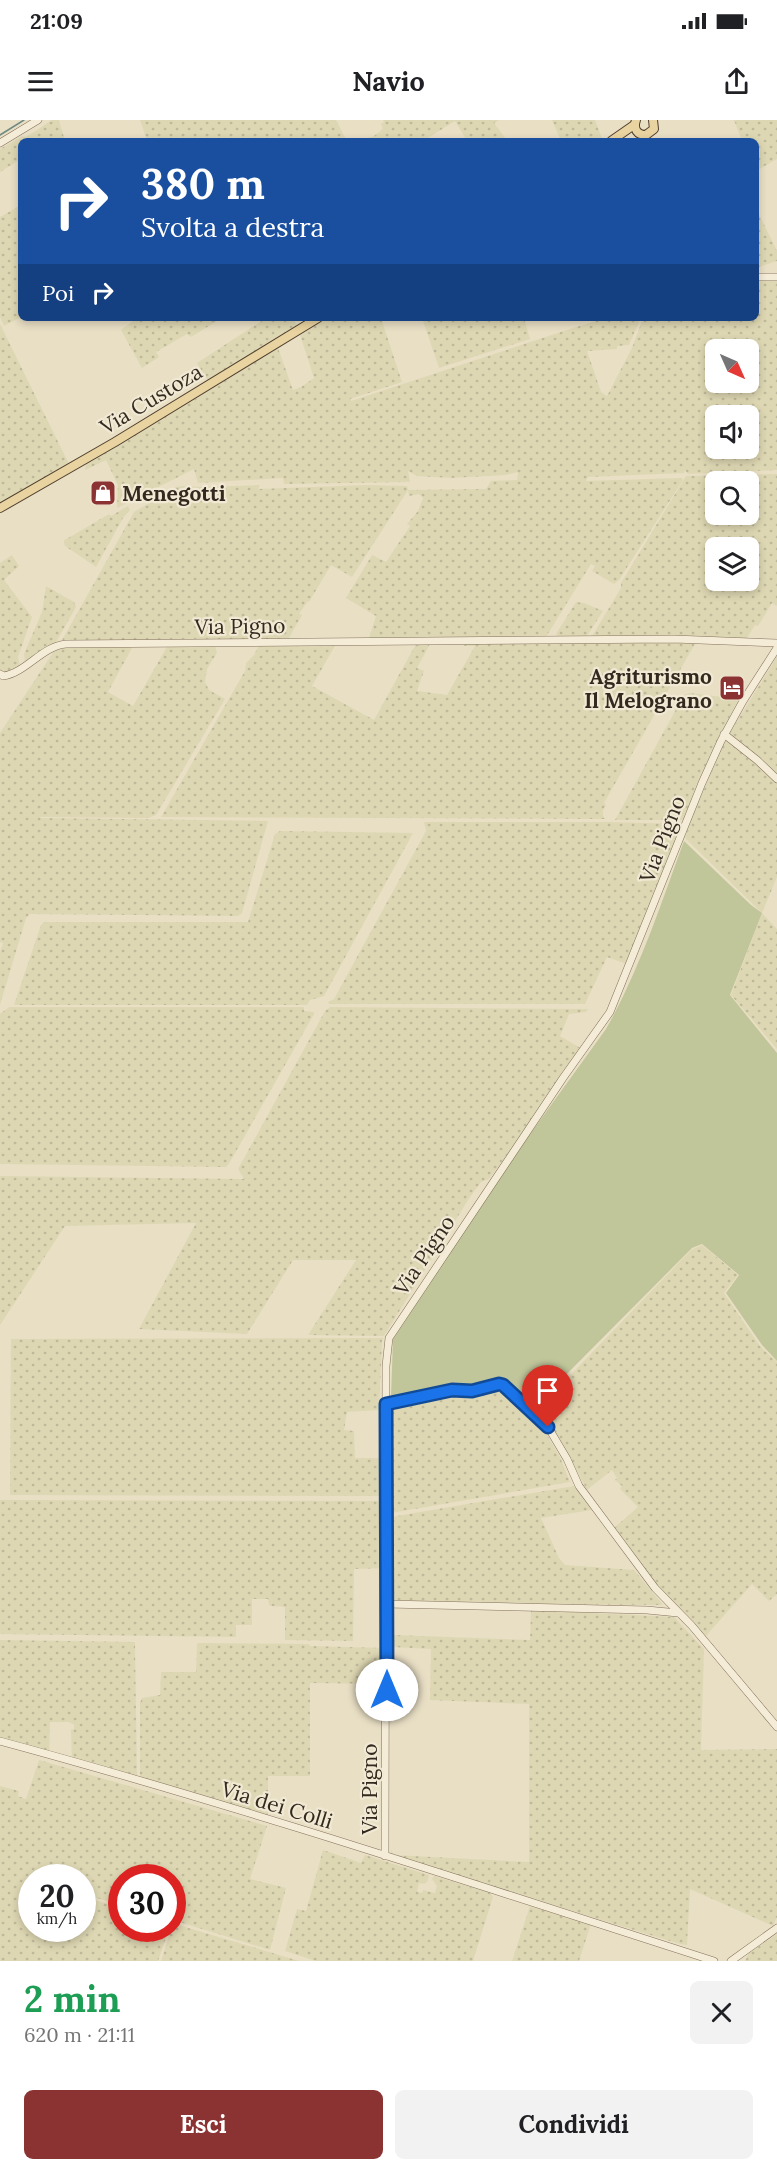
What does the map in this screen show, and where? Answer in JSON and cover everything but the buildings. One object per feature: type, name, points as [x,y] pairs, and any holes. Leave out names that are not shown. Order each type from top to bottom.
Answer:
[{"type":"main road","points":[[624,138],[649,135],[653,124],[659,120]]},
{"type":"main road","points":[[635,123],[636,131],[640,135]]},
{"type":"main road","points":[[616,138],[635,123]]},
{"type":"main road","name":"Via Custoza","points":[[0,508],[125,436],[313,321]]},
{"type":"street","points":[[0,143],[38,120]]},
{"type":"street","points":[[759,277],[777,277]]},
{"type":"street","name":"Via Pigno","points":[[0,674],[3,676],[13,674],[54,647],[66,644],[674,639],[777,643]]},
{"type":"street","name":"Via Pigno","points":[[385,1856],[386,1366],[389,1338],[563,1078],[610,1012],[724,734],[777,648]]},
{"type":"street","points":[[724,734],[777,779]]},
{"type":"street","points":[[386,1404],[452,1390],[465,1392],[493,1385],[503,1385],[548,1427],[567,1459],[579,1486],[655,1588],[680,1613],[777,1727]]},
{"type":"street","points":[[387,1604],[647,1610],[680,1613]]},
{"type":"street","name":"Via dei Colli","points":[[0,1741],[92,1766],[385,1856],[714,1961]]},
{"type":"street","points":[[732,1961],[777,1928]]},
{"type":"shaded area","points":[[52,120],[59,120],[64,138],[19,138],[26,137]]},
{"type":"shaded area","points":[[140,120],[336,120],[345,138],[224,138],[146,138]]},
{"type":"shaded area","points":[[383,120],[499,120],[494,123],[505,138],[465,138],[455,121],[428,138],[368,138],[383,129],[381,124]]},
{"type":"shaded area","points":[[552,120],[595,120],[602,138],[560,138]]},
{"type":"shaded area","points":[[734,120],[777,120],[777,159],[759,169],[759,138],[741,138]]},
{"type":"shaded area","points":[[18,138],[18,161],[0,172],[0,149]]},
{"type":"shaded area","points":[[18,207],[18,319],[4,326],[0,317],[0,217]]},
{"type":"shaded area","points":[[759,214],[777,251],[777,261],[759,267]]},
{"type":"shaded area","points":[[759,279],[777,279],[777,470],[705,471],[705,473],[688,474],[685,470],[684,473],[588,477],[586,481],[681,478],[683,480],[619,580],[614,584],[592,571],[595,566],[591,564],[546,637],[393,640],[391,638],[369,638],[376,616],[346,598],[372,555],[386,562],[410,526],[407,524],[418,511],[423,498],[419,494],[409,496],[408,490],[486,489],[491,481],[517,480],[518,472],[506,475],[451,478],[417,476],[408,471],[410,482],[284,484],[283,478],[198,483],[194,469],[117,508],[118,485],[106,460],[85,470],[87,460],[192,401],[278,348],[293,390],[301,387],[314,378],[300,335],[323,321],[382,321],[402,382],[350,399],[351,401],[596,321],[640,321],[629,345],[617,346],[617,349],[587,351],[601,392],[607,396],[632,348],[642,321],[759,321]]},
{"type":"shaded area","points":[[133,321],[217,321],[191,337],[187,334],[156,352],[159,357],[142,368],[121,330]]},
{"type":"shaded area","points":[[261,321],[294,321],[297,326],[208,381],[197,363]]},
{"type":"shaded area","points":[[423,321],[525,321],[530,339],[439,368]]},
{"type":"shaded area","points":[[0,324],[69,464],[0,505]]},
{"type":"shaded area","points":[[759,474],[777,474],[777,606],[772,603],[758,626],[755,625],[747,638],[591,638],[621,588],[621,583],[686,476],[705,476],[705,525],[759,525]]},
{"type":"shaded area","points":[[260,485],[258,489],[407,486],[408,490],[352,577],[331,565],[309,602],[299,614],[302,615],[289,638],[270,641],[61,642],[134,512],[176,487]]},
{"type":"shaded area","points":[[128,506],[130,510],[123,518],[96,567],[65,546],[64,540],[109,514],[111,516]]},
{"type":"shaded area","points":[[12,555],[19,566],[4,580],[32,617],[18,657],[20,666],[6,673],[0,672],[0,563]]},
{"type":"shaded area","points":[[46,586],[74,602],[76,607],[55,644],[25,662],[24,654],[42,612]]},
{"type":"shaded area","points":[[576,602],[603,611],[585,639],[558,638],[556,634]]},
{"type":"shaded area","points":[[696,642],[604,803],[606,805],[603,810],[605,819],[161,817],[245,671],[246,663],[254,655],[259,645],[336,644],[312,686],[374,720],[416,644],[430,644],[417,668],[424,671],[417,691],[447,695],[475,646],[464,646],[465,644]]},
{"type":"shaded area","points":[[168,645],[215,645],[217,653],[207,669],[205,682],[209,690],[225,699],[156,815],[148,818],[39,817],[268,821],[242,913],[238,916],[30,914],[26,918],[0,1005],[0,952],[3,943],[0,942],[0,733],[56,648],[131,646],[108,692],[133,706]]},
{"type":"shaded area","points":[[777,657],[777,777],[729,734]]},
{"type":"shaded area","points":[[689,693],[739,699],[695,788],[684,820],[615,820],[684,695]]},
{"type":"shaded area","points":[[725,741],[729,741],[777,781],[777,877],[762,913],[685,838]]},
{"type":"shaded area","points":[[424,822],[683,824],[632,966],[607,957],[585,1004],[329,1004],[328,1002],[334,999],[426,831]]},
{"type":"shaded area","points":[[280,831],[413,833],[324,996],[310,1000],[307,1005],[14,1005],[41,925],[44,922],[248,922],[275,834]]},
{"type":"shaded area","points":[[762,913],[777,929],[777,1049],[731,995]]},
{"type":"shaded area","points":[[9,1007],[304,1007],[304,1011],[314,1012],[314,1014],[226,1167],[0,1164],[0,1014]]},
{"type":"shaded area","points":[[330,1007],[588,1009],[586,1012],[569,1014],[560,1036],[584,1050],[489,1179],[481,1182],[468,1200],[384,1336],[308,1335],[356,1260],[293,1260],[247,1334],[139,1329],[196,1223],[65,1226],[0,1325],[0,1176],[244,1179],[238,1169],[325,1011]]},
{"type":"shaded area","points":[[702,1245],[738,1275],[724,1293],[760,1346],[777,1362],[777,1594],[769,1601],[752,1584],[705,1637],[661,1590],[614,1528],[638,1507],[620,1489],[622,1486],[615,1480],[617,1478],[612,1470],[587,1490],[560,1439],[539,1413],[539,1409],[554,1392],[691,1250]]},
{"type":"shaded area","points":[[384,1338],[382,1340],[379,1410],[347,1412],[344,1430],[354,1431],[355,1458],[386,1458],[387,1496],[10,1495],[11,1339]]},
{"type":"shaded area","points":[[498,1391],[506,1394],[543,1428],[560,1457],[570,1482],[391,1513],[391,1409],[451,1397],[467,1397]]},
{"type":"shaded area","points":[[574,1486],[592,1510],[541,1518],[559,1558],[565,1565],[634,1570],[663,1605],[511,1604],[395,1601],[392,1598],[391,1517]]},
{"type":"shaded area","points":[[0,1500],[385,1501],[386,1568],[354,1569],[353,1641],[285,1640],[285,1607],[271,1606],[268,1599],[252,1599],[252,1625],[236,1625],[236,1637],[0,1634]]},
{"type":"shaded area","points":[[531,1610],[674,1617],[704,1649],[701,1750],[777,1749],[777,1917],[773,1926],[690,1889],[687,1945],[680,1944],[392,1856],[391,1850],[394,1855],[529,1862],[529,1704],[430,1700],[431,1649],[392,1647],[392,1638],[394,1635],[530,1640]]},
{"type":"shaded area","points":[[0,1640],[135,1642],[137,1778],[72,1758],[71,1730],[74,1729],[74,1725],[69,1722],[50,1722],[49,1755],[0,1743]]},
{"type":"shaded area","points":[[197,1643],[309,1644],[310,1646],[384,1648],[384,1684],[310,1683],[310,1776],[268,1776],[268,1817],[140,1778],[140,1703],[142,1698],[160,1695],[161,1672],[196,1672]]},
{"type":"shaded area","points":[[39,1760],[267,1826],[250,1879],[286,1888],[270,1950],[186,1924],[186,1864],[108,1864],[108,1901],[96,1898],[96,1864],[18,1864],[18,1942],[96,1942],[96,1900],[108,1904],[108,1942],[165,1942],[158,1961],[0,1961],[0,1786],[19,1791],[18,1796],[26,1799]]},
{"type":"shaded area","points":[[323,1850],[361,1863],[365,1855],[429,1875],[427,1882],[419,1883],[417,1892],[422,1893],[423,1890],[435,1893],[437,1886],[432,1879],[434,1876],[490,1893],[493,1897],[473,1961],[316,1961],[285,1951],[297,1909],[306,1911]]},
{"type":"shaded area","points":[[530,1906],[591,1924],[579,1961],[512,1961]]},
{"type":"shaded area","points":[[186,1927],[299,1961],[161,1961],[167,1942],[186,1942]]},
{"type":"shaded area","points":[[777,1934],[777,1961],[745,1961],[749,1953]]},
{"type":"green space","points":[[684,841],[762,913],[730,995],[777,1053],[777,1361],[762,1345],[726,1293],[739,1275],[702,1244],[692,1248],[533,1408],[504,1382],[499,1381],[462,1389],[451,1387],[397,1401],[391,1397],[393,1339],[512,1159],[606,1029],[639,961]]},
{"type":"waterway","points":[[0,135],[24,120]]},
{"type":"place","name":"Menegotti","points":[[103,493]]},
{"type":"place","name":"Agriturismo Il Melograno","points":[[732,688]]},
{"type":"route","points":[[387,1690],[386,1404],[452,1390],[465,1392],[499,1384],[503,1385],[548,1427]]}]
